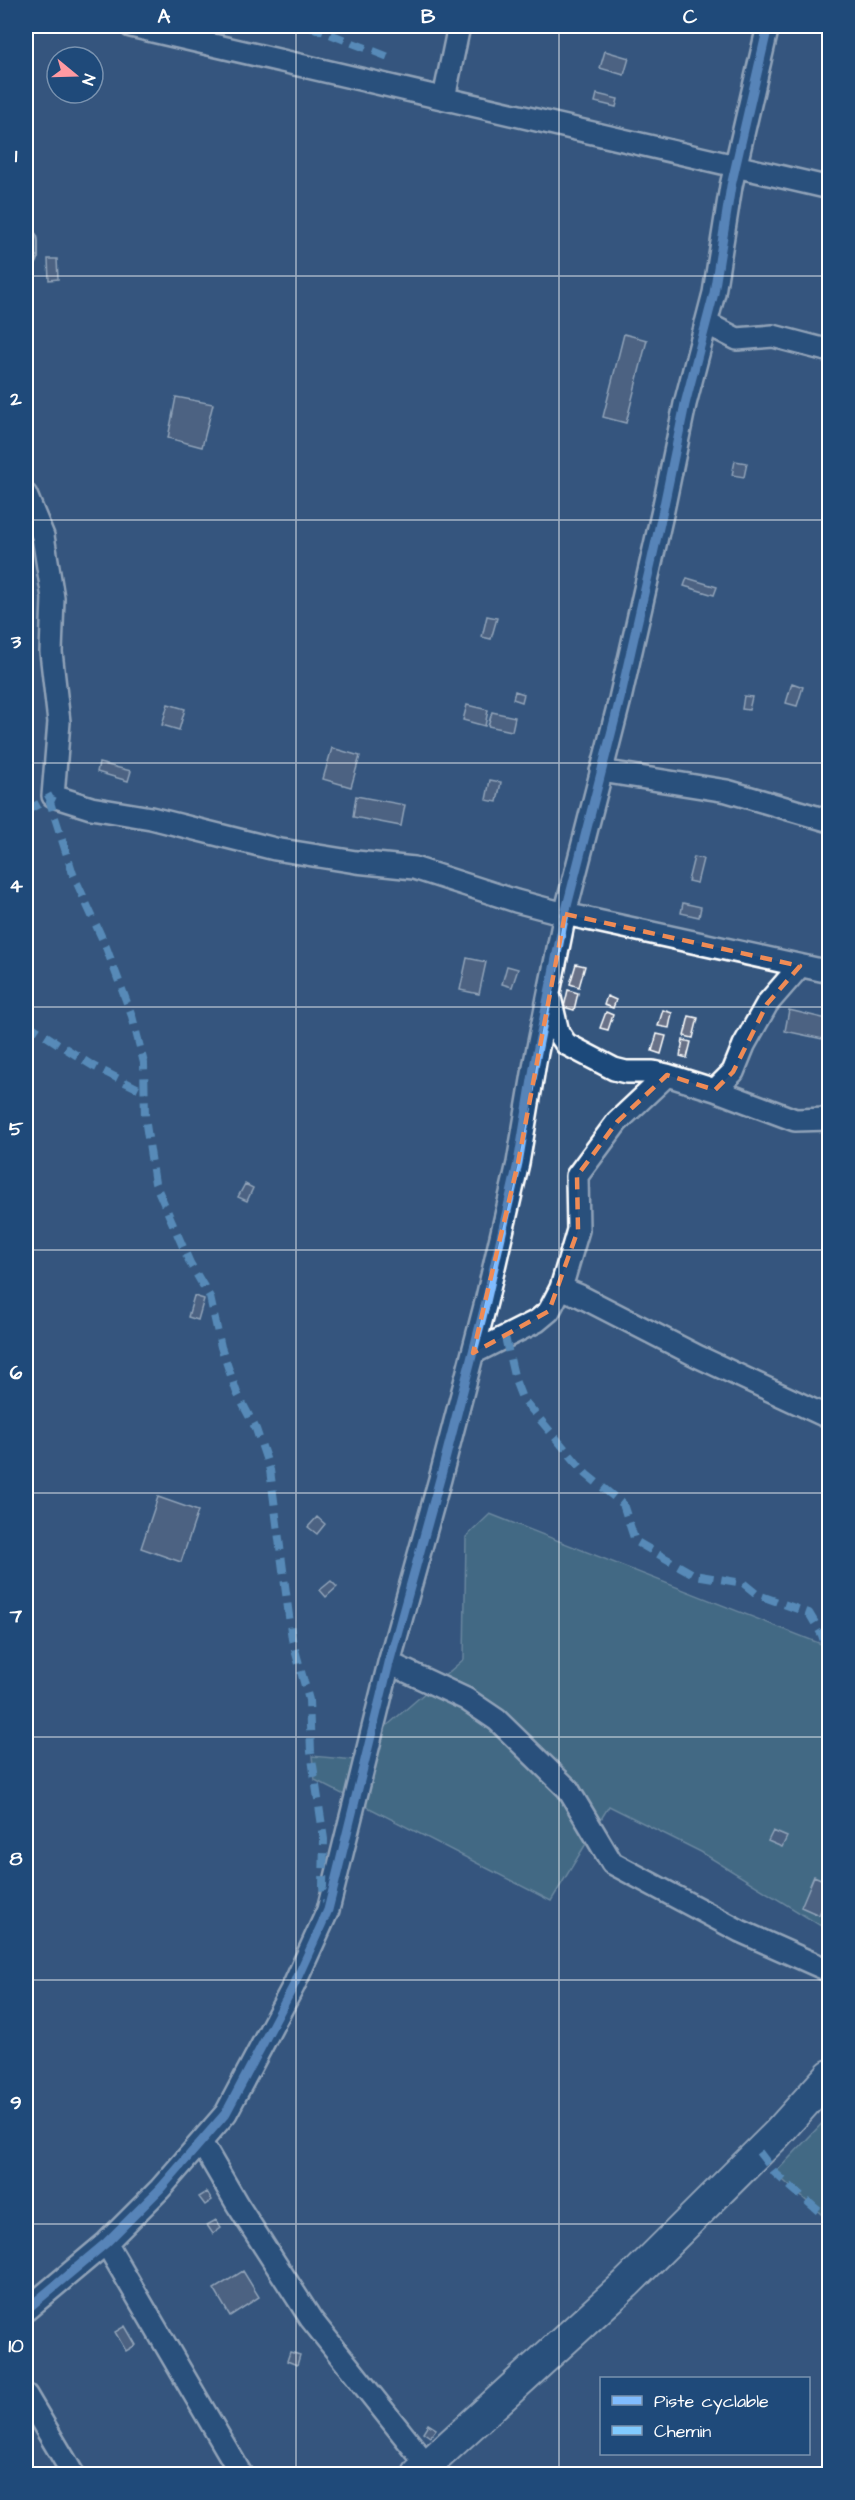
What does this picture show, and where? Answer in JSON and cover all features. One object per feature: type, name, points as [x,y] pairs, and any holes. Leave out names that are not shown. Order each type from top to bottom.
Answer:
[{"type":"street","points":[[131,26],[830,188]]},
{"type":"street","points":[[444,98],[459,26]]},
{"type":"street","points":[[26,2310],[106,2243],[160,2189],[226,2113],[294,1985],[328,1911],[389,1663],[473,1353],[518,1163],[548,991],[565,914],[620,699],[685,404],[716,283],[736,166],[768,26]]},
{"type":"street","points":[[26,241],[26,257]]},
{"type":"street","points":[[705,323],[736,339],[773,336],[830,351]]},
{"type":"street","points":[[26,495],[43,536],[53,598],[51,652],[59,722],[53,796],[91,808],[152,819],[275,849],[356,862],[414,868],[516,902],[830,972]]},
{"type":"street","points":[[601,771],[728,791],[830,821]]},
{"type":"street","points":[[715,1090],[733,1072],[744,1044],[767,1004],[800,966]]},
{"type":"street","points":[[548,991],[558,1032],[566,1044],[614,1069],[667,1075],[795,1120],[830,1119]]},
{"type":"street","points":[[473,1353],[537,1321],[549,1311],[561,1288],[578,1230],[577,1176],[617,1122],[667,1075]]},
{"type":"street","points":[[561,1288],[709,1362],[830,1418]]},
{"type":"street","points":[[389,1663],[466,1700],[497,1720],[568,1789],[612,1863],[740,1931],[830,1971]]},
{"type":"street","points":[[201,2142],[242,2212],[311,2319],[423,2470],[627,2284],[777,2134],[830,2075]]},
{"type":"street","points":[[106,2243],[240,2475]]},
{"type":"street","points":[[26,2395],[73,2475]]},
{"type":"highlighted area","points":[[565,914],[800,966],[767,1004],[733,1072],[715,1090],[667,1075],[617,1122],[577,1176],[578,1230],[549,1311],[473,1353],[518,1163]]},
{"type":"green space","points":[[490,1514],[829,1647],[829,1913],[821,1926],[701,1852],[609,1806],[551,1901],[315,1780],[312,1756],[366,1761],[374,1737],[464,1659],[466,1537]]},
{"type":"green space","points":[[829,2116],[829,2221],[775,2173]]},
{"type":"building","points":[[605,51],[629,58],[624,75],[600,68]]},
{"type":"building","points":[[597,94],[618,99],[616,107],[595,102]]},
{"type":"building","points":[[48,259],[57,259],[58,279],[49,280]]},
{"type":"building","points":[[624,334],[647,340],[626,423],[603,417]]},
{"type":"building","points":[[176,397],[213,404],[202,447],[168,438]]},
{"type":"building","points":[[735,461],[747,463],[744,477],[732,475]]},
{"type":"building","points":[[687,578],[717,587],[714,595],[684,586]]},
{"type":"building","points":[[487,616],[497,618],[491,639],[482,637]]},
{"type":"building","points":[[792,683],[803,687],[797,706],[786,703]]},
{"type":"building","points":[[515,691],[524,694],[522,702],[513,699]]},
{"type":"building","points":[[744,696],[752,697],[749,710],[742,709]]},
{"type":"building","points":[[168,704],[185,709],[179,730],[162,725]]},
{"type":"building","points":[[467,705],[488,710],[485,726],[463,720]]},
{"type":"building","points":[[492,712],[515,717],[512,731],[488,726]]},
{"type":"building","points":[[332,748],[360,756],[351,787],[323,779]]},
{"type":"building","points":[[99,763],[131,771],[128,781],[97,772]]},
{"type":"building","points":[[490,780],[501,782],[497,802],[486,800]]},
{"type":"building","points":[[356,796],[405,805],[401,826],[353,817]]},
{"type":"building","points":[[694,857],[703,859],[697,883],[688,881]]},
{"type":"building","points":[[683,903],[701,907],[699,917],[681,913]]},
{"type":"building","points":[[467,958],[486,962],[479,994],[460,990]]},
{"type":"building","points":[[576,964],[585,966],[579,987],[570,984]]},
{"type":"building","points":[[507,966],[518,969],[512,987],[502,984]]},
{"type":"building","points":[[568,990],[578,993],[574,1010],[564,1007]]},
{"type":"building","points":[[607,996],[616,1000],[613,1008],[604,1005]]},
{"type":"building","points":[[663,1010],[672,1013],[669,1028],[658,1026]]},
{"type":"building","points":[[789,1010],[827,1019],[823,1039],[785,1031]]},
{"type":"building","points":[[606,1012],[613,1015],[608,1030],[600,1028]]},
{"type":"building","points":[[689,1016],[698,1018],[693,1038],[684,1036]]},
{"type":"building","points":[[657,1034],[666,1036],[661,1054],[652,1051]]},
{"type":"building","points":[[683,1040],[691,1042],[687,1058],[680,1056]]},
{"type":"building","points":[[245,1184],[253,1188],[247,1201],[238,1197]]},
{"type":"building","points":[[194,1296],[204,1299],[198,1320],[188,1317]]},
{"type":"building","points":[[158,1497],[198,1511],[181,1562],[141,1548]]},
{"type":"building","points":[[317,1517],[325,1524],[317,1534],[308,1527]]},
{"type":"building","points":[[331,1581],[337,1587],[326,1597],[320,1590]]},
{"type":"building","points":[[773,1831],[787,1837],[782,1847],[768,1841]]},
{"type":"building","points":[[814,1876],[830,1883],[830,1889],[819,1915],[801,1907]]},
{"type":"building","points":[[207,2192],[212,2200],[205,2205],[199,2197]]},
{"type":"building","points":[[216,2220],[221,2228],[213,2234],[207,2225]]},
{"type":"building","points":[[243,2271],[259,2297],[230,2316],[214,2289]]},
{"type":"building","points":[[125,2326],[136,2345],[126,2351],[115,2332]]},
{"type":"building","points":[[290,2352],[300,2355],[297,2365],[287,2361]]},
{"type":"building","points":[[428,2424],[436,2429],[430,2437],[423,2432]]},
{"type":"marked path","points":[[309,26],[394,59]]},
{"type":"marked path","points":[[53,796],[50,802],[73,874],[106,947],[132,1016],[144,1063],[145,1118],[155,1183],[190,1263],[210,1297],[221,1347],[237,1393],[256,1429],[270,1470],[292,1639],[309,1700],[311,1752],[324,1839],[323,1887],[327,1904]]},
{"type":"marked path","points":[[26,811],[53,796]]},
{"type":"marked path","points":[[26,1023],[93,1066],[145,1092]]},
{"type":"marked path","points":[[505,1337],[515,1380],[522,1398],[586,1474],[623,1504],[635,1541],[695,1575],[743,1583],[758,1595],[809,1613],[822,1635],[830,1660]]},
{"type":"marked path","points":[[759,2152],[775,2173],[830,2221]]},
{"type":"cycle path","points":[[26,2310],[106,2243],[160,2189],[226,2113],[294,1985],[328,1910],[389,1663],[486,1302],[518,1163],[535,1062],[565,914],[620,699],[685,404],[714,293],[731,186],[768,26]]}]
